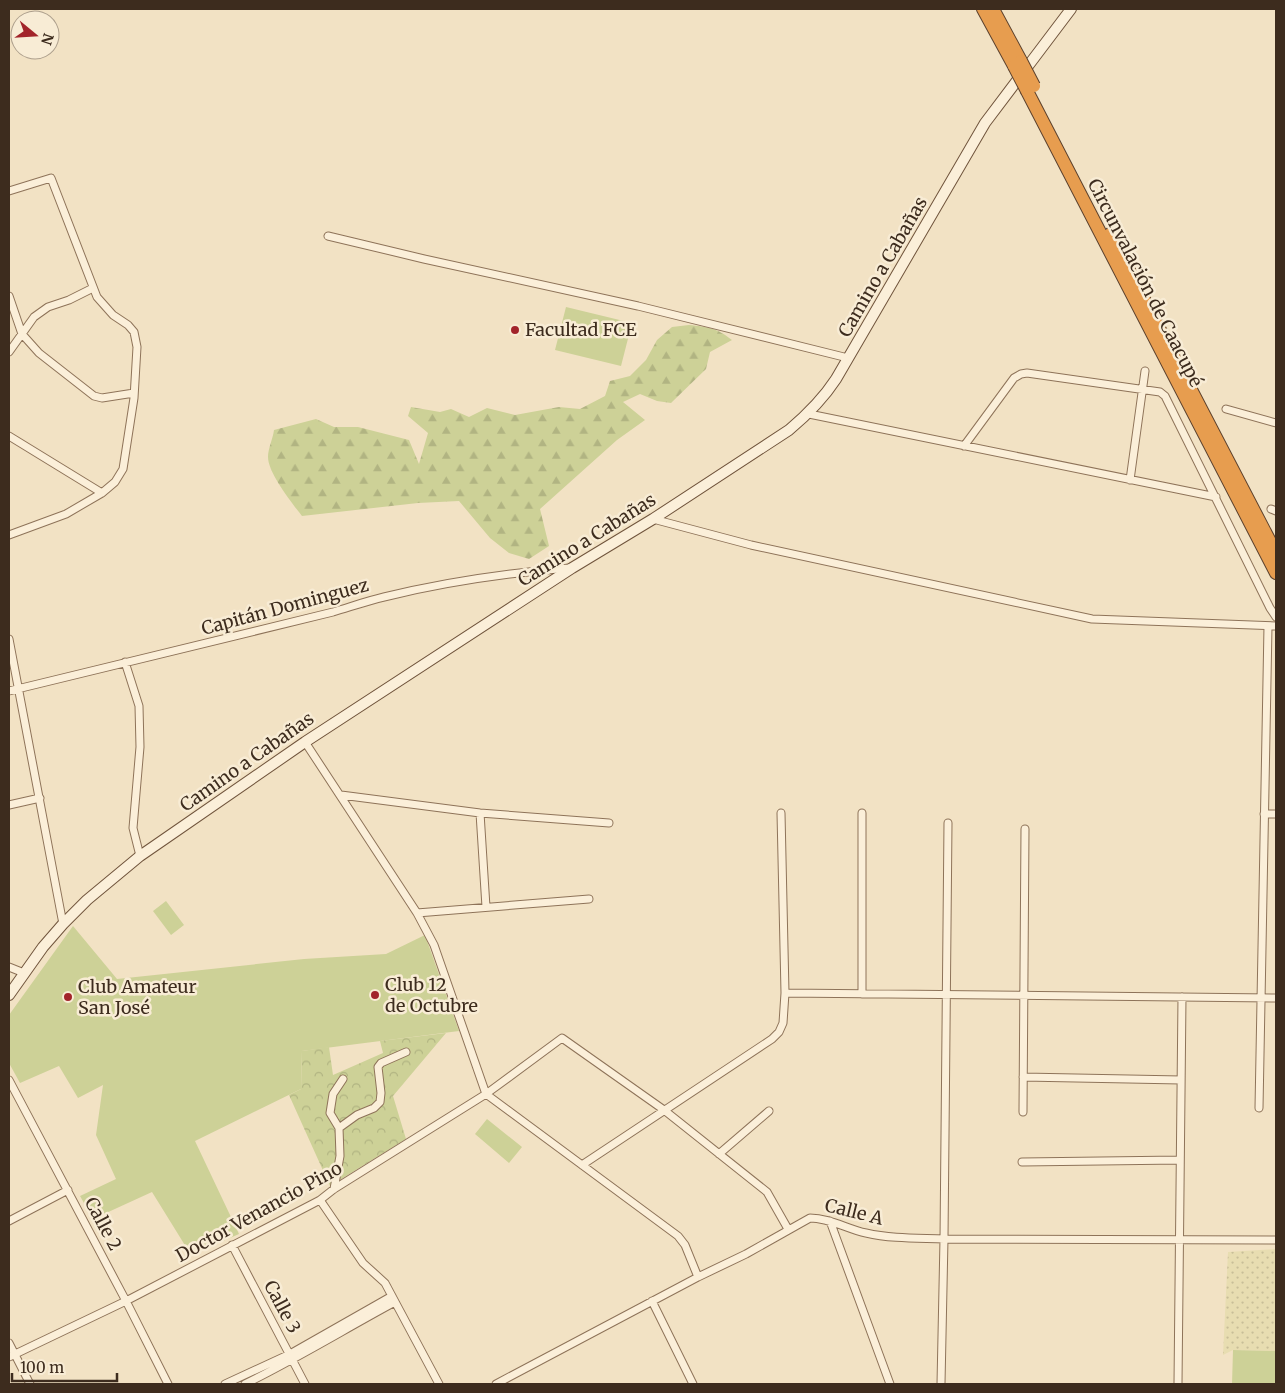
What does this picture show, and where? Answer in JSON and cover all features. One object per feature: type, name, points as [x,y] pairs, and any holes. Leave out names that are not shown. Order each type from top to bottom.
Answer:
[{"type":"highway","name":"Circunvalación de Caacupé","points":[[983,9],[1031,89],[1276,553]]},
{"type":"highway","name":"Circunvalación de Caacupé","points":[[993,9],[1017,64]]},
{"type":"highway","name":"Circunvalación de Caacupé","points":[[1031,89],[1276,574]]},
{"type":"street","name":"Camino a Cabañas","points":[[9,995],[63,924],[87,900],[140,856],[305,742],[572,568],[653,519],[789,430],[809,414],[824,398],[985,123],[1071,9]]},
{"type":"street","points":[[9,191],[51,178],[96,297],[134,332],[137,347],[134,393],[123,469],[115,482],[102,493],[66,514],[9,535]]},
{"type":"street","points":[[328,236],[638,306],[848,358]]},
{"type":"street","points":[[9,352],[34,317],[48,307],[69,300],[93,288]]},
{"type":"street","points":[[9,296],[22,334],[39,353],[94,396],[102,398],[134,393]]},
{"type":"street","points":[[1130,480],[1145,372]]},
{"type":"street","points":[[964,446],[1014,378],[1021,374],[1027,373],[1160,392],[1165,396],[1276,617]]},
{"type":"street","points":[[1226,409],[1276,423]]},
{"type":"street","points":[[809,414],[1216,497]]},
{"type":"street","points":[[9,436],[102,493]]},
{"type":"street","points":[[653,519],[752,545],[1092,619],[1276,626]]},
{"type":"street","name":"Capitán Dominguez","points":[[9,690],[333,612],[383,597],[454,583],[572,568]]},
{"type":"street","points":[[1260,1108],[1268,626]]},
{"type":"street","points":[[9,639],[63,924]]},
{"type":"street","points":[[125,662],[139,706],[140,747],[133,828],[140,856]]},
{"type":"street","points":[[305,742],[417,913],[434,945],[486,1094],[678,1236],[698,1277]]},
{"type":"street","points":[[341,795],[480,813],[608,823]]},
{"type":"street","points":[[9,805],[40,798]]},
{"type":"street","points":[[480,813],[486,907]]},
{"type":"street","points":[[582,1164],[772,1039],[779,1032],[783,1023],[785,993],[782,813]]},
{"type":"street","points":[[862,813],[862,994]]},
{"type":"street","points":[[1264,814],[1276,814]]},
{"type":"street","points":[[941,1384],[948,823]]},
{"type":"street","points":[[1023,1112],[1025,829]]},
{"type":"street","points":[[417,913],[589,899]]},
{"type":"street","points":[[9,967],[24,973]]},
{"type":"street","points":[[785,993],[1276,998]]},
{"type":"street","points":[[1178,1384],[1182,997]]},
{"type":"street","name":"Doctor Venancio Pino","points":[[12,1356],[126,1301],[320,1200],[334,1189],[486,1094],[562,1038],[664,1110]]},
{"type":"street","points":[[339,1128],[357,1115],[374,1108],[380,1102],[381,1093],[378,1067],[381,1063],[406,1052]]},
{"type":"street","points":[[1023,1077],[1181,1080]]},
{"type":"street","points":[[334,1189],[340,1156],[339,1128],[330,1113],[333,1094],[343,1079]]},
{"type":"street","name":"Calle 2","points":[[9,1080],[168,1384]]},
{"type":"street","points":[[664,1110],[767,1192],[788,1230]]},
{"type":"street","points":[[719,1154],[769,1111]]},
{"type":"street","points":[[1022,1162],[1180,1160]]},
{"type":"street","points":[[9,1221],[68,1190]]},
{"type":"street","points":[[320,1200],[363,1264],[385,1282],[439,1384]]},
{"type":"street","name":"Calle A","points":[[496,1384],[698,1277],[746,1254],[810,1218],[822,1218],[863,1233],[877,1236],[944,1239],[1276,1240]]},
{"type":"street","points":[[830,1221],[890,1384]]},
{"type":"street","name":"Calle 3","points":[[232,1245],[305,1384]]},
{"type":"street","points":[[245,1384],[344,1330],[393,1299]]},
{"type":"street","points":[[652,1301],[693,1384]]},
{"type":"street","points":[[9,1343],[12,1356],[30,1384]]},
{"type":"street","points":[[225,1384],[292,1357]]},
{"type":"shaded area","points":[[1276,1249],[1276,1351],[1233,1350],[1223,1355],[1228,1252]]},
{"type":"green space","points":[[566,307],[632,323],[621,366],[555,350]]},
{"type":"green space","points":[[689,325],[712,329],[732,340],[710,352],[706,369],[671,403],[657,401],[640,394],[623,402],[645,420],[617,440],[540,509],[549,546],[529,559],[509,553],[490,538],[459,501],[418,503],[302,516],[281,488],[269,464],[268,454],[274,430],[316,419],[334,427],[358,427],[409,440],[419,464],[428,433],[408,416],[411,407],[440,412],[451,409],[469,417],[487,408],[515,415],[559,407],[580,409],[605,396],[610,381],[630,376],[646,360],[657,340],[672,327]]},
{"type":"green space","points":[[166,901],[184,925],[171,935],[153,911]]},
{"type":"green space","points":[[73,926],[117,979],[304,959],[386,954],[425,935],[459,1031],[302,1051],[301,1089],[195,1141],[239,1234],[191,1255],[152,1192],[93,1219],[80,1196],[116,1179],[96,1135],[103,1085],[78,1098],[59,1066],[20,1083],[9,1063],[9,1015]]},
{"type":"green space","points":[[446,1033],[393,1096],[406,1139],[330,1186],[289,1095],[301,1089],[302,1051],[329,1047],[333,1075],[383,1053],[380,1041]]},
{"type":"green space","points":[[487,1119],[522,1147],[509,1163],[475,1134]]},
{"type":"green space","points":[[1233,1350],[1276,1351],[1276,1384],[1232,1384]]},
{"type":"place","name":"Facultad FCE","points":[[515,330]]},
{"type":"place","name":"Club 12 de Octubre","points":[[375,995]]},
{"type":"place","name":"Club Amateur San José","points":[[68,997]]}]
